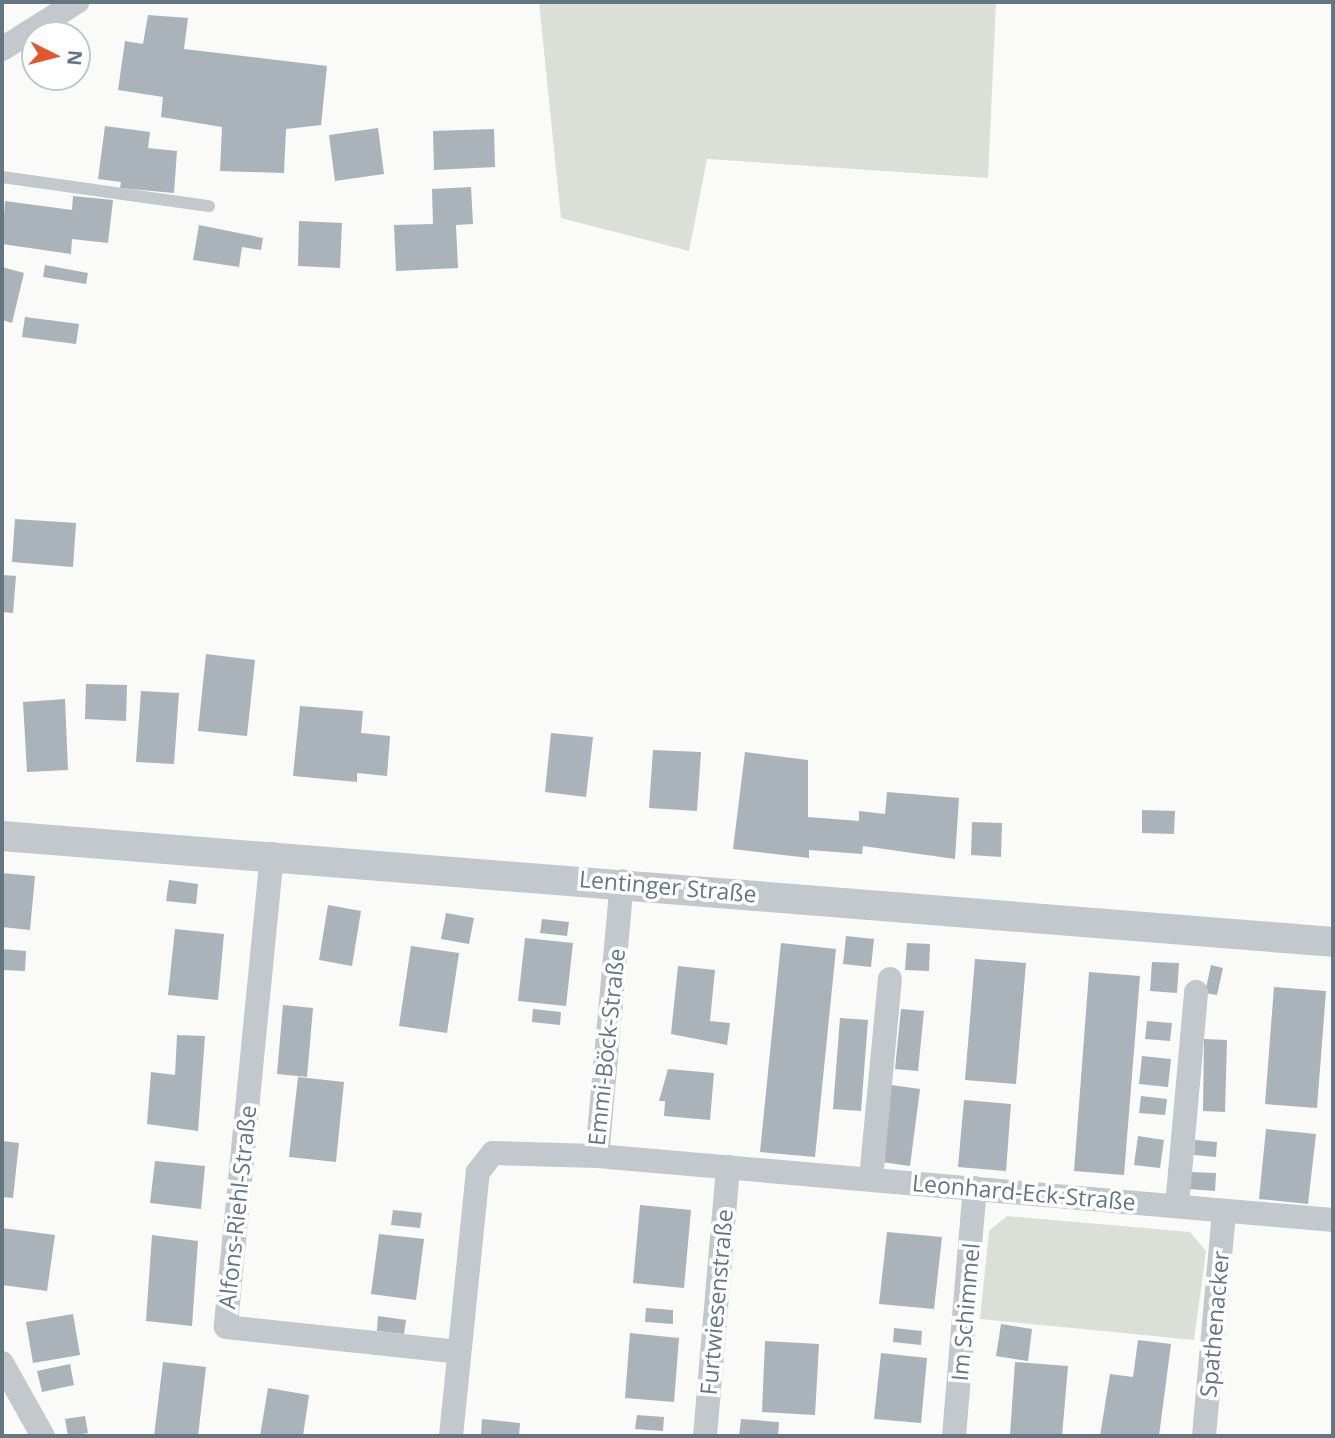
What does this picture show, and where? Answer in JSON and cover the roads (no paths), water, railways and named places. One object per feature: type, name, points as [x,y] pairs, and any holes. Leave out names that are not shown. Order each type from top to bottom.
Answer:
[{"type":"street","points":[[2,49],[77,2]]},
{"type":"street","name":"Lentinger Straße","points":[[2,836],[622,881],[1333,942]]},
{"type":"street","name":"Alfons-Riehl-Straße","points":[[272,854],[226,1327],[459,1352]]},
{"type":"street","name":"Emmi-Böck-Straße","points":[[451,1436],[478,1172],[503,1152],[597,1156],[622,881]]},
{"type":"street","points":[[871,1179],[890,979]]},
{"type":"street","points":[[1177,1206],[1196,992]]},
{"type":"street","name":"Leonhard-Eck-Straße","points":[[597,1156],[1333,1220]]},
{"type":"street","name":"Furtwiesenstraße","points":[[705,1436],[728,1167]]},
{"type":"street","name":"Im Schimmel","points":[[954,1436],[975,1188]]},
{"type":"street","name":"Spathenacker","points":[[1204,1436],[1224,1211]]},
{"type":"street","points":[[2,1363],[43,1436]]},
{"type":"lane","points":[[2,177],[209,206]]}]
